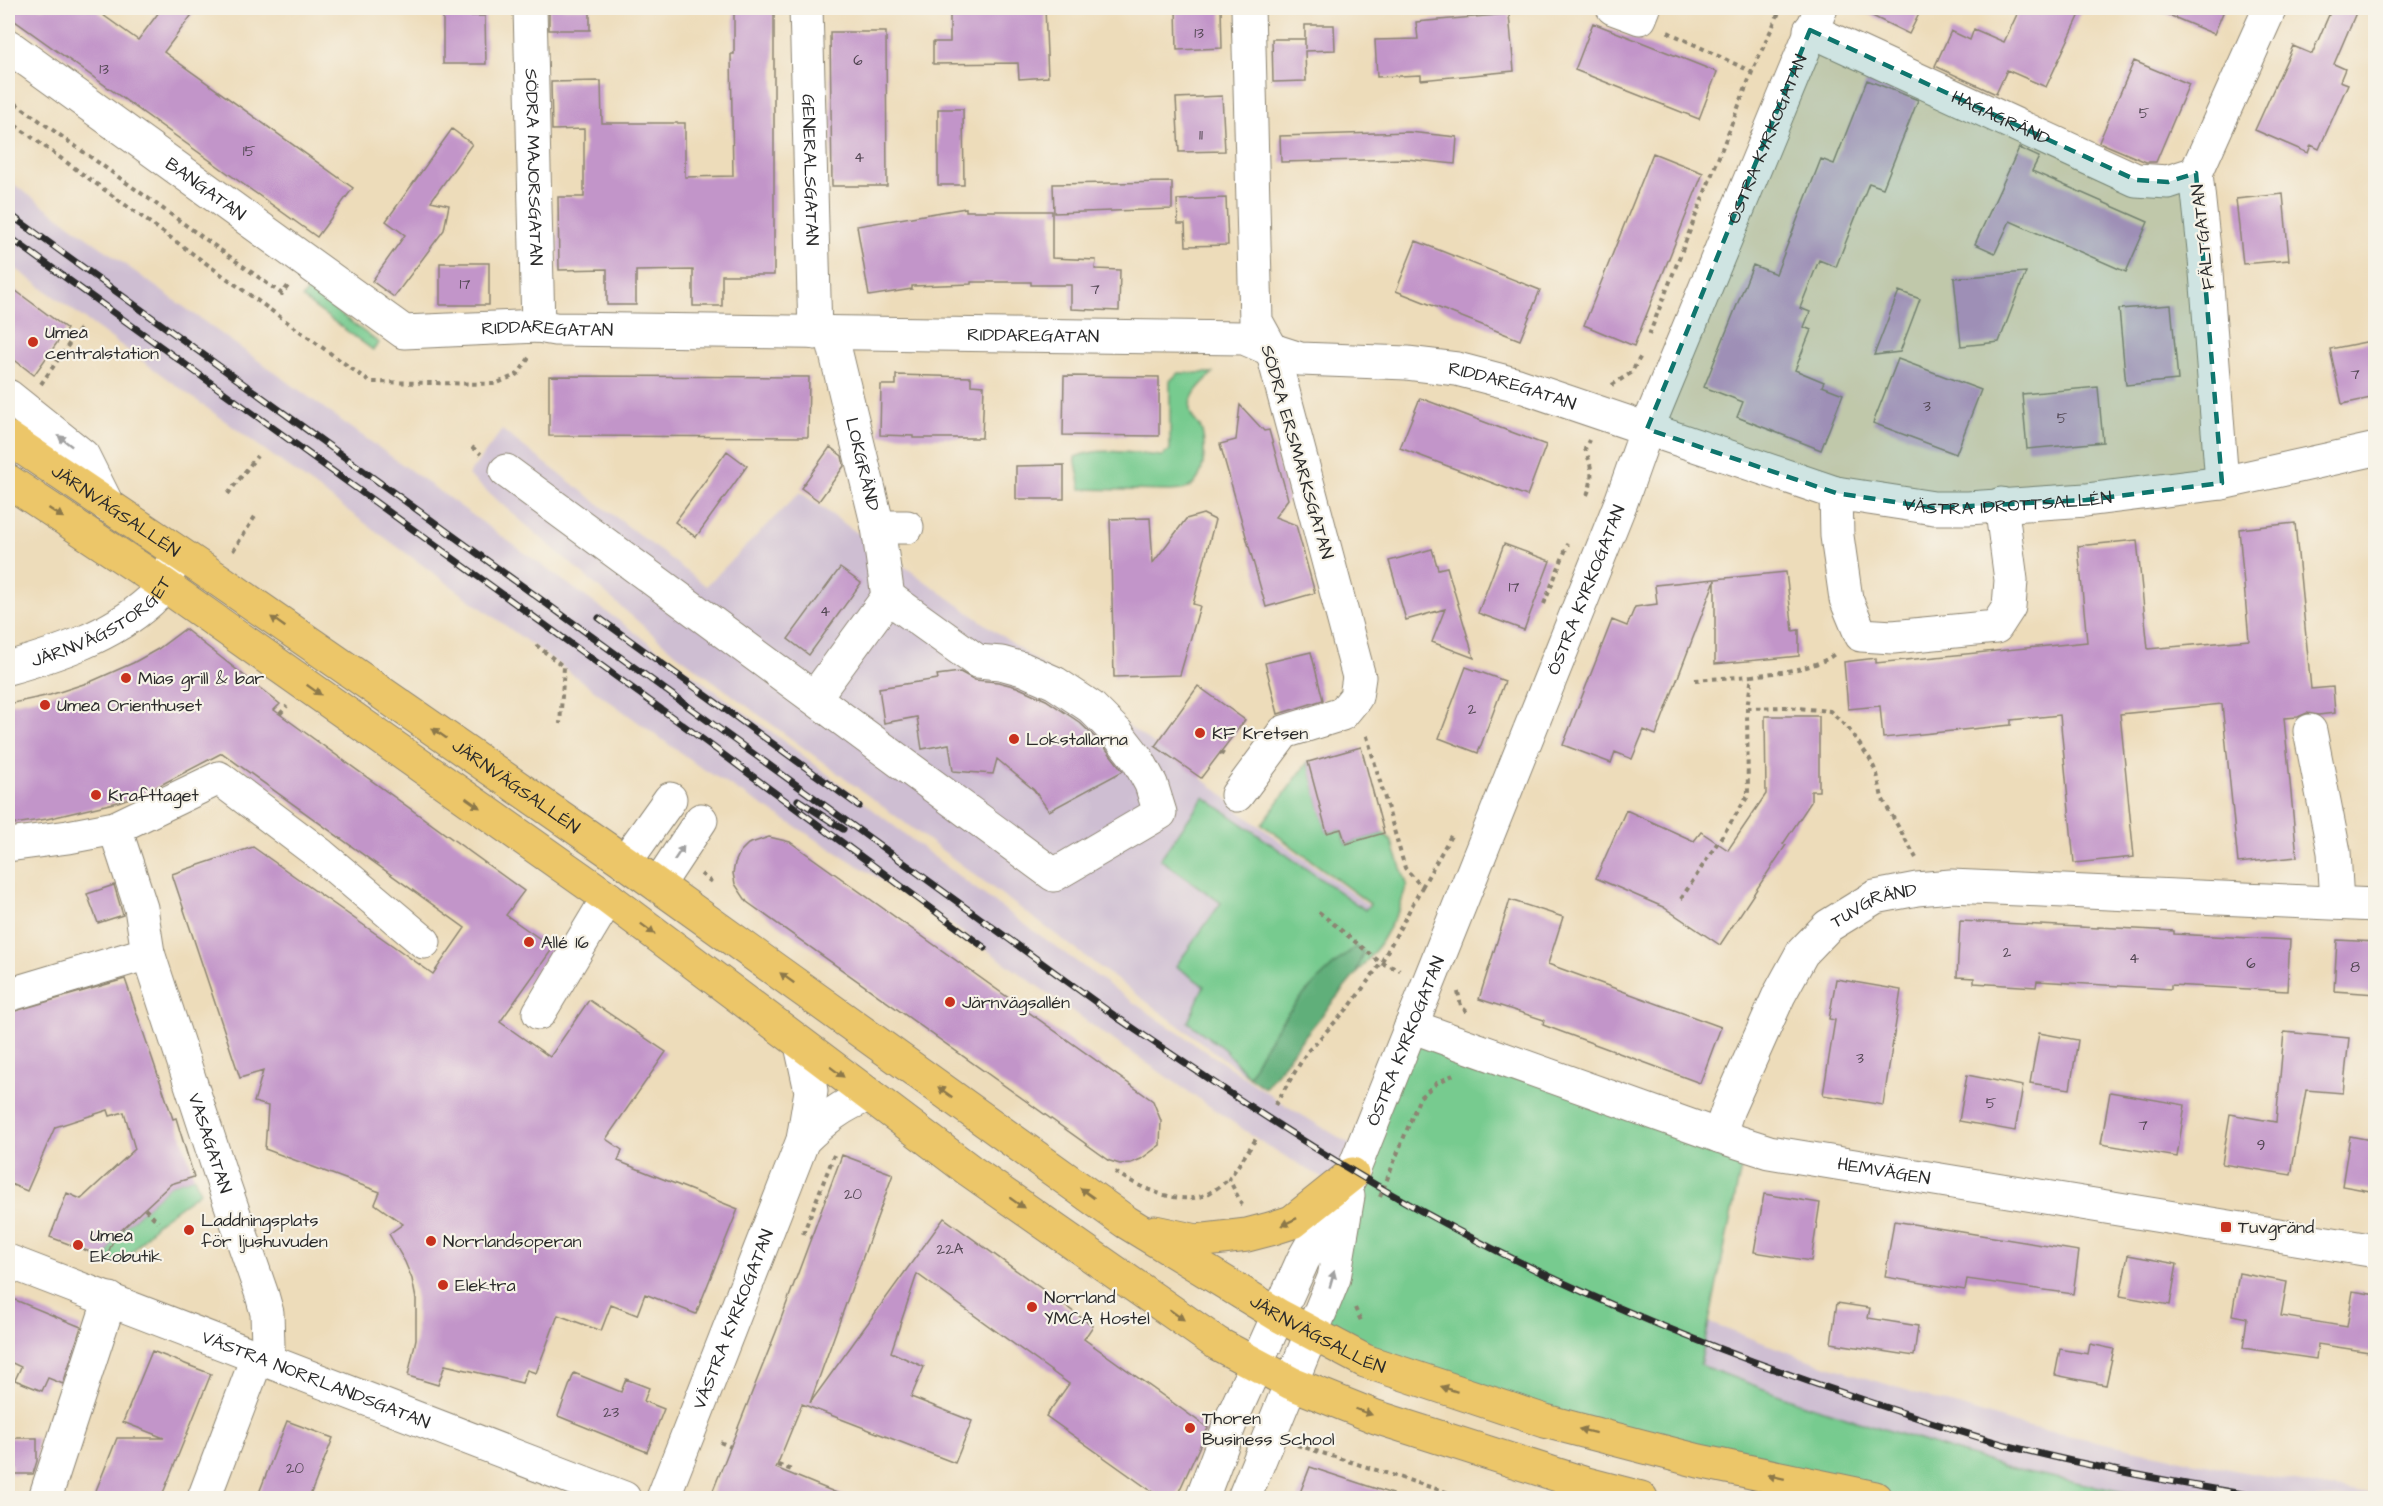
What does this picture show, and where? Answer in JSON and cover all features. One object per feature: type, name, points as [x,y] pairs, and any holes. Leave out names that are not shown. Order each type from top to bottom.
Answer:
[{"type":"main road","name":"JÄRNVÄGSALLÉN","points":[[8,438],[658,885],[1126,1222],[1278,1315],[1365,1361],[1545,1421],[1699,1461],[1875,1498]]},
{"type":"main road","name":"JÄRNVÄGSALLÉN","points":[[8,481],[163,584],[608,898],[969,1170],[1208,1337],[1291,1383],[1376,1417],[1587,1491],[1641,1498]]},
{"type":"main road","points":[[1126,1222],[1176,1238],[1197,1240],[1247,1235],[1292,1222],[1352,1174]]},
{"type":"street","name":"SÖDRA MAJORSGATAN","points":[[530,8],[538,326]]},
{"type":"street","name":"GENERALSGATAN","points":[[806,8],[823,333]]},
{"type":"street","name":"SÖDRA ERSMARKSGATAN","points":[[1248,8],[1256,321],[1272,350],[1357,687]]},
{"type":"street","name":"FÄLTGATAN","points":[[2222,483],[2196,173],[2270,8]]},
{"type":"street","name":"HAGAGRÄND","points":[[1816,19],[2136,180],[2168,182],[2196,173]]},
{"type":"street","name":"ÖSTRA KYRKOGATAN","points":[[1202,1498],[1233,1416],[1303,1260],[1352,1174],[1621,502],[1647,429],[1816,19]]},
{"type":"street","name":"BANGATAN","points":[[8,46],[405,332]]},
{"type":"street","name":"RIDDAREGATAN","points":[[405,332],[538,326],[555,329],[1244,338],[1300,359],[1407,363],[1457,369],[1518,385],[1647,429]]},
{"type":"street","name":"LOKGRÄND","points":[[823,333],[893,527],[888,597]]},
{"type":"street","points":[[8,396],[83,456],[108,506]]},
{"type":"street","name":"VÄSTRA IDROTTSALLÉN","points":[[1647,429],[1836,493],[1934,508],[2086,500],[2222,483],[2376,449]]},
{"type":"street","points":[[494,462],[814,698],[1054,875],[1160,813],[1151,784],[1138,760],[1117,733],[1091,707],[1055,683],[1023,669],[1001,663],[976,661],[888,597],[814,698]]},
{"type":"street","points":[[1836,493],[1837,536],[1846,599],[1861,635],[1893,637],[1996,627],[2009,607],[2011,580],[2001,504]]},
{"type":"street","name":"JÄRNVÄGSTORGET","points":[[8,668],[44,657],[95,636],[119,623],[151,600],[163,584],[177,553]]},
{"type":"street","points":[[1237,795],[1284,732],[1342,714],[1357,687]]},
{"type":"street","points":[[2310,731],[2334,852],[2337,903]]},
{"type":"street","points":[[8,845],[115,828],[219,778],[321,855],[424,942]]},
{"type":"street","points":[[625,862],[670,799]]},
{"type":"street","points":[[658,885],[701,820]]},
{"type":"street","points":[[8,995],[148,953],[141,908],[115,828]]},
{"type":"street","name":"TUVGRÄND","points":[[1719,1136],[1728,1109],[1779,995],[1802,953],[1828,926],[1875,897],[1951,886],[2376,905]]},
{"type":"street","points":[[539,1013],[608,898]]},
{"type":"street","name":"VASAGATAN","points":[[148,953],[262,1295],[268,1328],[268,1346],[256,1358],[204,1498]]},
{"type":"street","name":"HEMVÄGEN","points":[[1411,1026],[1769,1152],[2376,1251]]},
{"type":"street","name":"VÄSTRA KYRKOGATAN","points":[[663,1498],[802,1140],[812,1091],[801,1045]]},
{"type":"street","name":"VÄSTRA KYRKOGATAN","points":[[802,1140],[835,1110],[848,1102],[869,1095]]},
{"type":"street","name":"ÖSTRA KYRKOGATAN","points":[[1244,1498],[1334,1278],[1352,1174]]},
{"type":"street","name":"VÄSTRA NORRLANDSGATAN","points":[[8,1261],[624,1498]]},
{"type":"street","points":[[45,1498],[111,1299]]},
{"type":"path","points":[[1608,393],[1613,383],[1631,373],[1641,356],[1752,72],[1781,8]]},
{"type":"path","points":[[1632,11],[1752,72]]},
{"type":"path","points":[[8,98],[282,294],[307,262]]},
{"type":"path","points":[[8,120],[253,298]]},
{"type":"path","points":[[1585,502],[1592,478],[1592,466],[1585,449],[1591,435]]},
{"type":"path","points":[[472,447],[494,462]]},
{"type":"path","points":[[228,494],[257,456]]},
{"type":"path","points":[[232,552],[256,515]]},
{"type":"path","points":[[1542,608],[1572,534]]},
{"type":"path","points":[[1695,680],[1782,672],[1828,660],[1861,635]]},
{"type":"path","points":[[536,645],[564,667],[560,724]]},
{"type":"path","points":[[1681,899],[1748,796],[1748,708],[1752,676]]},
{"type":"path","points":[[1357,687],[1406,868],[1422,887]]},
{"type":"path","points":[[1748,708],[1786,707],[1830,711],[1848,728],[1870,759],[1877,774],[1882,798],[1931,888]]},
{"type":"path","points":[[1220,752],[1226,756]]},
{"type":"path","points":[[1275,1105],[1307,1052],[1350,1006],[1381,963],[1457,825]]},
{"type":"path","points":[[677,856],[721,889]]},
{"type":"path","points":[[1319,912],[1381,963]]},
{"type":"path","points":[[1457,987],[1461,1006],[1474,1017]]},
{"type":"path","points":[[1377,1207],[1420,1097],[1453,1074],[1462,1076]]},
{"type":"path","points":[[1107,1167],[1154,1192],[1175,1198],[1204,1195],[1229,1179]]},
{"type":"path","points":[[145,1209],[158,1222]]},
{"type":"path","points":[[1352,1354],[1364,1327],[1353,1306]]},
{"type":"path","points":[[720,1442],[731,1447]]},
{"type":"path","points":[[1294,1444],[1465,1498]]},
{"type":"path","points":[[778,1465],[792,1470]]},
{"type":"highlighted area","points":[[1810,30],[2136,180],[2168,182],[2196,173],[2222,483],[2086,500],[1934,508],[1836,493],[1647,429]]},
{"type":"shaded area","points":[[8,180],[800,753],[969,884],[1127,998],[1287,1106],[1398,1173],[1605,1278],[1715,1325],[1815,1362],[2019,1425],[2239,1471],[2375,1495],[2375,1498],[2153,1498],[2008,1468],[1801,1403],[1699,1365],[1376,1210],[1263,1143],[1103,1033],[945,920],[697,765],[8,263]]},
{"type":"shaded area","points":[[502,430],[706,586],[800,492],[1201,778],[1220,792],[1240,812],[1368,905],[1399,910],[1263,1088],[670,649],[468,475]]},
{"type":"green space","points":[[308,290],[379,343],[373,350],[302,298]]},
{"type":"green space","points":[[1178,373],[1213,373],[1195,392],[1190,407],[1191,415],[1201,428],[1203,438],[1203,464],[1197,480],[1185,489],[1171,491],[1081,489],[1075,457],[1107,451],[1162,456],[1170,450],[1170,381]]},
{"type":"green space","points":[[1308,762],[1327,832],[1341,829],[1346,844],[1384,833],[1391,840],[1407,884],[1399,910],[1377,948],[1356,974],[1363,952],[1355,947],[1323,975],[1294,1006],[1269,1040],[1249,1077],[1224,1049],[1188,1022],[1204,986],[1176,966],[1221,903],[1160,859],[1204,797],[1365,910],[1370,904],[1262,824]]},
{"type":"green space","points":[[1355,947],[1363,951],[1356,974],[1265,1088],[1249,1077],[1269,1040],[1294,1006],[1323,975]]},
{"type":"green space","points":[[1411,1026],[1745,1149],[1700,1365],[1801,1403],[2008,1468],[2153,1498],[1875,1498],[1699,1461],[1312,1334]]},
{"type":"green space","points":[[194,1177],[200,1192],[158,1222],[122,1264],[106,1258],[115,1236],[171,1184]]},
{"type":"building","points":[[8,8],[93,8],[138,40],[162,8],[197,8],[164,52],[353,188],[317,237],[8,16]]},
{"type":"building","points":[[549,8],[590,8],[590,30],[549,30]]},
{"type":"building","points":[[734,8],[774,8],[774,275],[722,275],[722,306],[693,306],[693,270],[636,271],[636,305],[607,305],[607,269],[559,270],[558,197],[584,197],[584,129],[552,130],[551,82],[601,81],[602,123],[685,123],[685,177],[733,176],[731,54],[734,54]]},
{"type":"building","points":[[950,8],[1045,8],[1048,77],[1019,79],[1018,63],[933,64],[933,42],[950,42]]},
{"type":"building","points":[[1176,8],[1221,8],[1222,48],[1177,50]]},
{"type":"building","points":[[1856,8],[1922,8],[1909,34]]},
{"type":"building","points":[[2020,8],[2083,8],[2046,87],[2007,70],[1996,94],[1935,66],[1951,31],[1970,40],[1974,29],[2004,42]]},
{"type":"building","points":[[2152,8],[2225,8],[2214,34]]},
{"type":"building","points":[[2332,8],[2358,8],[2334,64],[2345,69],[2340,81],[2348,84],[2319,149],[2311,145],[2308,153],[2255,130],[2293,46],[2312,54]]},
{"type":"building","points":[[1509,14],[1514,71],[1421,80],[1421,75],[1377,77],[1375,40],[1418,39],[1416,22]]},
{"type":"building","points":[[443,16],[485,16],[486,64],[443,64]]},
{"type":"building","points":[[1593,23],[1717,72],[1699,119],[1575,70]]},
{"type":"building","points":[[1305,25],[1334,25],[1335,50],[1305,51],[1306,81],[1273,82],[1272,39],[1305,39]]},
{"type":"building","points":[[830,32],[886,32],[887,186],[832,186]]},
{"type":"building","points":[[2134,61],[2189,84],[2156,162],[2146,162],[2099,142]]},
{"type":"building","points":[[1867,80],[1918,100],[1883,188],[1869,183],[1836,267],[1819,260],[1800,308],[1810,312],[1804,327],[1811,330],[1795,370],[1824,382],[1822,386],[1843,394],[1821,450],[1737,417],[1743,402],[1704,387],[1753,265],[1776,274],[1821,159],[1834,164]]},
{"type":"building","points":[[1222,96],[1225,151],[1179,152],[1176,98]]},
{"type":"building","points":[[938,109],[963,109],[964,185],[938,185]]},
{"type":"building","points":[[452,129],[472,144],[431,201],[449,205],[444,230],[394,297],[372,281],[405,235],[386,221]]},
{"type":"building","points":[[1409,132],[1457,137],[1455,164],[1406,159],[1281,162],[1280,136]]},
{"type":"building","points":[[2019,148],[2039,157],[2032,171],[2148,222],[2126,272],[2010,221],[1995,253],[1975,244]]},
{"type":"building","points":[[1653,153],[1703,173],[1634,346],[1584,325]]},
{"type":"building","points":[[1172,182],[1172,209],[1054,213],[1053,184]]},
{"type":"building","points":[[2283,194],[2289,260],[2243,264],[2236,199]]},
{"type":"building","points":[[1226,198],[1228,245],[1186,246],[1185,224],[1178,224],[1177,200]]},
{"type":"building","points":[[966,208],[966,211],[1052,211],[1052,258],[1096,260],[1095,269],[1120,270],[1119,311],[1071,309],[1071,285],[1031,285],[1031,282],[971,282],[971,284],[912,286],[912,289],[869,296],[857,226]]},
{"type":"building","points":[[1416,241],[1540,290],[1520,340],[1396,291]]},
{"type":"building","points":[[440,263],[489,263],[489,305],[440,305]]},
{"type":"building","points":[[2026,272],[1999,342],[1961,346],[1954,278]]},
{"type":"building","name":"Umeå centralstation","points":[[8,285],[67,329],[34,375],[8,355]]},
{"type":"building","points":[[1899,291],[1920,299],[1900,352],[1874,355]]},
{"type":"building","points":[[2171,305],[2178,380],[2126,385],[2119,309]]},
{"type":"building","points":[[2376,340],[2376,397],[2342,404],[2330,349]]},
{"type":"building","points":[[1898,359],[1981,390],[1956,454],[1873,423]]},
{"type":"building","points":[[896,375],[971,377],[971,385],[984,386],[982,438],[913,438],[913,436],[880,435],[881,385],[896,385]]},
{"type":"building","points":[[549,376],[809,377],[808,437],[549,436]]},
{"type":"building","points":[[1064,376],[1159,377],[1159,436],[1063,435]]},
{"type":"building","points":[[2098,387],[2103,442],[2027,449],[2022,394]]},
{"type":"building","points":[[1420,398],[1546,445],[1527,496],[1400,448]]},
{"type":"building","points":[[1240,405],[1264,431],[1269,430],[1288,499],[1275,517],[1296,525],[1315,593],[1266,607],[1220,444],[1236,440]]},
{"type":"building","points":[[830,447],[842,456],[844,466],[819,501],[801,488]]},
{"type":"building","points":[[727,451],[747,466],[696,537],[675,522]]},
{"type":"building","points":[[1064,465],[1064,499],[1016,499],[1016,466]]},
{"type":"building","points":[[1203,514],[1215,520],[1193,604],[1200,606],[1180,675],[1114,677],[1110,519],[1150,518],[1153,563],[1186,519]]},
{"type":"building","points":[[2295,523],[2311,689],[2333,687],[2335,713],[2318,715],[2307,713],[2298,717],[2284,718],[2297,857],[2238,863],[2222,704],[2120,714],[2134,857],[2074,863],[2060,715],[2011,720],[2011,725],[1883,738],[1880,706],[1848,709],[1844,662],[1876,658],[1876,663],[2087,642],[2078,546],[2137,540],[2148,649],[2249,640],[2239,529]]},
{"type":"building","points":[[1504,544],[1550,561],[1524,630],[1478,613]]},
{"type":"building","points":[[1432,549],[1438,569],[1447,567],[1474,658],[1432,642],[1445,609],[1406,620],[1389,561]]},
{"type":"building","points":[[840,568],[861,583],[809,655],[788,639]]},
{"type":"building","points":[[1786,572],[1793,631],[1799,630],[1799,656],[1715,664],[1715,580],[1656,735],[1644,730],[1632,759],[1615,752],[1611,763],[1563,745],[1612,620],[1627,626],[1635,607],[1657,604],[1655,585]]},
{"type":"building","points":[[185,629],[280,704],[274,710],[524,891],[506,915],[553,948],[500,1022],[550,1057],[589,1000],[666,1052],[606,1139],[622,1150],[618,1161],[738,1209],[696,1314],[645,1294],[637,1315],[611,1305],[601,1331],[558,1315],[536,1373],[527,1370],[522,1383],[445,1365],[438,1385],[408,1376],[416,1339],[416,1299],[412,1279],[405,1262],[389,1234],[403,1224],[375,1204],[380,1192],[265,1149],[268,1106],[254,1102],[263,1071],[240,1078],[172,874],[253,847],[433,974],[465,928],[222,753],[149,791],[118,802],[47,819],[8,825],[8,704],[50,695],[90,682],[133,663],[158,649]]},
{"type":"building","points":[[1311,652],[1323,700],[1278,714],[1265,663]]},
{"type":"building","points":[[1466,667],[1505,681],[1478,753],[1439,738]]},
{"type":"building","name":"Lokstallarna","points":[[960,672],[975,680],[998,682],[1017,687],[1046,700],[1079,722],[1103,745],[1123,771],[1049,811],[1034,790],[997,759],[993,774],[953,771],[949,744],[922,749],[917,717],[884,723],[879,688],[938,679],[937,675]]},
{"type":"building","name":"KF Kretsen","points":[[1198,686],[1245,720],[1201,778],[1155,746]]},
{"type":"building","points":[[1765,716],[1819,716],[1819,791],[1811,791],[1811,802],[1783,844],[1786,845],[1720,945],[1663,907],[1596,878],[1626,810],[1694,841],[1701,832],[1728,850],[1766,794]]},
{"type":"building","points":[[1361,747],[1384,833],[1346,844],[1341,829],[1327,833],[1308,762]]},
{"type":"building","name":"Järnvägsallén","points":[[769,837],[790,842],[1153,1101],[1161,1121],[1160,1145],[1141,1159],[1131,1163],[1120,1164],[1110,1161],[747,902],[735,884],[733,873],[735,863],[740,852],[748,844]]},
{"type":"building","points":[[114,885],[123,915],[98,923],[87,894]]},
{"type":"building","points":[[1510,900],[1563,917],[1548,964],[1721,1027],[1700,1083],[1543,1025],[1544,1020],[1479,999]]},
{"type":"building","points":[[1960,921],[2174,931],[2174,934],[2290,940],[2287,991],[2171,985],[2171,989],[2037,981],[2036,987],[1974,983],[1974,978],[1957,977]]},
{"type":"building","points":[[2337,940],[2376,942],[2376,994],[2334,991]]},
{"type":"building","points":[[125,979],[173,1119],[176,1118],[194,1177],[171,1184],[115,1236],[106,1258],[50,1237],[67,1193],[81,1199],[135,1149],[124,1112],[110,1116],[108,1110],[55,1127],[27,1191],[8,1183],[8,1013]]},
{"type":"building","points":[[1836,979],[1901,990],[1883,1105],[1823,1095],[1835,1020],[1829,1019]]},
{"type":"building","points":[[2284,1032],[2349,1038],[2343,1093],[2306,1090],[2291,1175],[2222,1164],[2230,1114],[2276,1122]]},
{"type":"building","points":[[2039,1033],[2078,1040],[2070,1089],[2030,1083]]},
{"type":"building","points":[[1967,1075],[2023,1086],[2015,1131],[1959,1121]]},
{"type":"building","points":[[2110,1092],[2185,1105],[2177,1157],[2101,1144]]},
{"type":"building","points":[[2350,1136],[2376,1141],[2376,1192],[2342,1186]]},
{"type":"building","points":[[842,1155],[893,1174],[810,1403],[944,1218],[1093,1326],[1084,1339],[1208,1428],[1176,1498],[1161,1498],[1046,1416],[1069,1384],[917,1274],[891,1352],[924,1367],[911,1397],[972,1421],[955,1463],[802,1404],[776,1468],[849,1498],[710,1498],[776,1332]]},
{"type":"building","points":[[1764,1194],[1820,1203],[1811,1261],[1754,1252]]},
{"type":"building","points":[[1894,1221],[2079,1251],[2073,1294],[1967,1279],[1965,1290],[1885,1277]]},
{"type":"building","points":[[2128,1255],[2177,1264],[2170,1305],[2120,1296]]},
{"type":"building","points":[[2239,1273],[2287,1282],[2281,1316],[2347,1327],[2353,1291],[2376,1295],[2376,1353],[2318,1344],[2316,1359],[2243,1348],[2247,1318],[2232,1315]]},
{"type":"building","points":[[8,1297],[81,1327],[63,1384],[48,1378],[42,1391],[15,1380],[21,1367],[8,1361]]},
{"type":"building","points":[[1837,1303],[1870,1308],[1868,1318],[1918,1326],[1914,1356],[1831,1343]]},
{"type":"building","points":[[2090,1344],[2114,1349],[2106,1385],[2055,1375],[2060,1349],[2088,1354]]},
{"type":"building","points":[[152,1351],[211,1374],[161,1498],[93,1498],[117,1438],[164,1438],[123,1422]]},
{"type":"building","points":[[574,1373],[621,1392],[626,1379],[649,1388],[644,1401],[664,1409],[647,1452],[558,1416]]},
{"type":"building","points":[[287,1421],[333,1438],[309,1498],[257,1498]]},
{"type":"building","points":[[8,1438],[37,1438],[37,1461],[33,1474],[11,1474],[11,1464],[8,1464]]},
{"type":"building","points":[[1310,1467],[1392,1494],[1391,1498],[1298,1498]]},
{"type":"railway","points":[[8,213],[1115,1016],[1283,1128],[1386,1191],[1561,1282],[1682,1334],[1805,1380],[1976,1437],[2013,1447],[2139,1475],[2267,1498]]},
{"type":"railway","points":[[8,236],[694,733],[985,948]]},
{"type":"railway","points":[[599,618],[859,806]]},
{"type":"railway","points":[[798,800],[843,829]]},
{"type":"place","name":"Umeå centralstation","points":[[33,342]]},
{"type":"place","name":"Mias grill & bar","points":[[126,678]]},
{"type":"place","name":"Umeå Orienthuset","points":[[45,705]]},
{"type":"place","name":"KF Kretsen","points":[[1200,733]]},
{"type":"place","name":"Lokstallarna","points":[[1014,739]]},
{"type":"place","name":"Krafttaget","points":[[96,795]]},
{"type":"place","name":"Allé 16","points":[[529,942]]},
{"type":"place","name":"Järnvägsallén","points":[[950,1002]]},
{"type":"place","name":"Tuvgränd","points":[[2226,1227]]},
{"type":"place","name":"Laddningsplats för ljushuvuden","points":[[189,1230]]},
{"type":"place","name":"Norrlandsoperan","points":[[431,1241]]},
{"type":"place","name":"Umeå Ekobutik","points":[[78,1245]]},
{"type":"place","name":"Elektra","points":[[443,1285]]},
{"type":"place","name":"Norrland YMCA Hostel","points":[[1032,1307]]},
{"type":"place","name":"Thoren Business School","points":[[1190,1428]]}]
